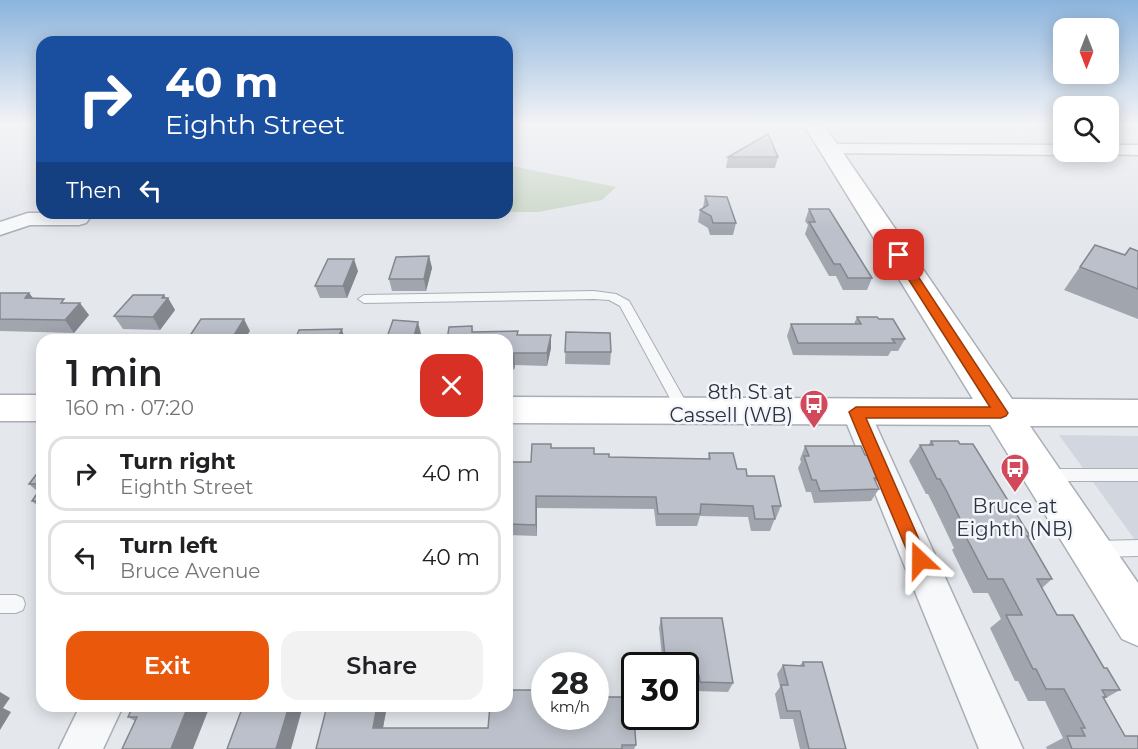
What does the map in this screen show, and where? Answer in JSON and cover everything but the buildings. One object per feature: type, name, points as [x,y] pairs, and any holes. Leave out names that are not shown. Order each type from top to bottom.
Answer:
[{"type":"street","points":[[837,160],[1138,623]]},
{"type":"street","points":[[0,229],[28,219],[79,219]]},
{"type":"street","points":[[0,408],[36,408]]},
{"type":"street","points":[[513,410],[1138,413]]},
{"type":"street","points":[[856,412],[1001,749]]},
{"type":"street","points":[[81,749],[99,712]]},
{"type":"lane","points":[[364,299],[594,295],[612,297],[625,304],[684,411]]},
{"type":"lane","points":[[1042,475],[1138,475]]},
{"type":"lane","points":[[1090,549],[1138,548]]},
{"type":"shaded area","points":[[1059,435],[1138,436],[1138,544]]},
{"type":"green space","points":[[513,166],[616,187],[602,200],[538,212],[513,212]]},
{"type":"place","name":"8th St at Cassell (WB)","points":[[814,430]]},
{"type":"place","name":"Bruce at Eighth (NB)","points":[[1015,494]]},
{"type":"route","points":[[899,255],[1001,413],[856,412],[920,560]]}]
